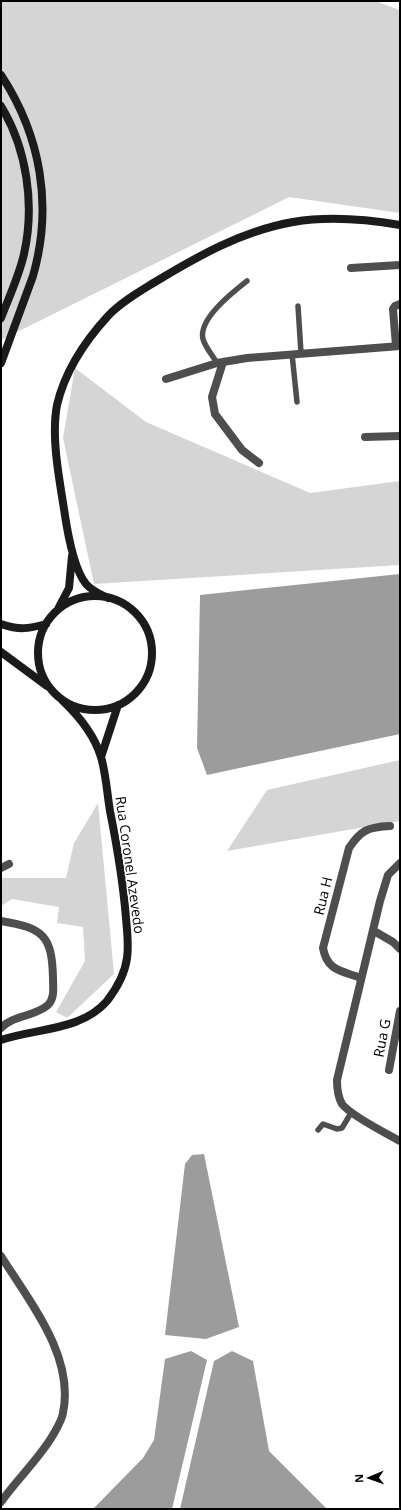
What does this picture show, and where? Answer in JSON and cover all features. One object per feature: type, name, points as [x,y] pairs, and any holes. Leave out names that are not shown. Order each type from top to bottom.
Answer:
[{"type":"main road","points":[[1,76],[21,110],[30,131],[40,173],[42,229],[33,276],[1,363]]},
{"type":"main road","points":[[1,106],[16,135],[25,167],[27,180],[28,220],[24,254],[1,318]]},
{"type":"main road","points":[[50,688],[42,674],[38,657],[39,640],[46,624],[58,610],[70,588],[72,553],[59,468],[56,440],[56,413],[61,392],[73,363],[91,336],[109,315],[133,296],[191,260],[231,240],[293,222],[326,219],[356,219],[400,225]]},
{"type":"main road","points":[[62,700],[75,707],[89,710],[104,710],[118,706],[131,697],[142,686],[148,672],[151,656],[150,640],[144,626],[135,613],[122,604],[92,589],[86,584],[72,553]]},
{"type":"main road","points":[[58,610],[73,600],[90,596],[108,598]]},
{"type":"main road","points":[[1,624],[18,629],[28,629],[46,624]]},
{"type":"main road","points":[[1,652],[50,688],[62,700],[86,726],[101,757]]},
{"type":"main road","points":[[101,757],[118,706]]},
{"type":"main road","name":"Rua Coronel Azevedo","points":[[1,1040],[80,1021],[92,1014],[107,1001],[122,978],[127,961],[128,948],[125,905],[101,757]]},
{"type":"street","points":[[351,268],[400,265]]},
{"type":"street","points":[[166,379],[220,363],[256,356],[398,346],[393,309],[395,306],[400,304]]},
{"type":"street","points":[[220,363],[212,397],[215,414],[242,450],[259,463]]},
{"type":"street","points":[[365,437],[400,436]]},
{"type":"street","name":"Rua H","points":[[361,978],[335,968],[328,963],[324,948],[348,848],[356,837],[366,830],[378,826],[390,826]]},
{"type":"street","points":[[400,863],[388,875],[380,901],[337,1080],[337,1092],[343,1104],[351,1114],[400,1141]]},
{"type":"street","points":[[1,868],[10,864]]},
{"type":"street","points":[[1,921],[32,929],[45,937],[51,949],[53,988],[51,1001],[47,1005],[33,1014],[11,1021],[1,1028]]},
{"type":"street","points":[[374,931],[393,942],[400,949]]},
{"type":"street","name":"Rua G","points":[[389,1070],[400,1011]]},
{"type":"street","points":[[1,1256],[52,1340],[60,1360],[65,1396],[63,1414],[53,1435],[43,1450],[1,1502]]},
{"type":"lane","points":[[220,363],[203,339],[205,326],[224,300],[247,281]]},
{"type":"lane","points":[[298,306],[301,353]]},
{"type":"lane","points":[[292,354],[297,402]]},
{"type":"lane","points":[[318,1130],[323,1124],[337,1129],[342,1128],[351,1114]]},
{"type":"shaded area","points":[[1,1],[375,1],[400,10],[400,213],[289,197],[1,340]]},
{"type":"shaded area","points":[[75,368],[146,422],[310,493],[400,481],[400,565],[94,584],[63,438]]},
{"type":"shaded area","points":[[400,574],[400,734],[207,775],[197,748],[200,595]]},
{"type":"shaded area","points":[[400,760],[400,821],[227,851],[267,790]]},
{"type":"shaded area","points":[[98,803],[114,974],[67,1018],[56,1012],[85,961],[83,927],[57,923],[59,907],[12,899],[1,906],[1,878],[66,878],[74,843]]},
{"type":"shaded area","points":[[204,1154],[239,1327],[206,1339],[165,1335],[185,1164],[192,1155]]},
{"type":"shaded area","points":[[191,1351],[207,1360],[172,1509],[93,1509],[143,1458],[154,1440],[165,1359]]},
{"type":"shaded area","points":[[232,1351],[253,1361],[269,1451],[327,1509],[180,1509],[214,1361]]}]
